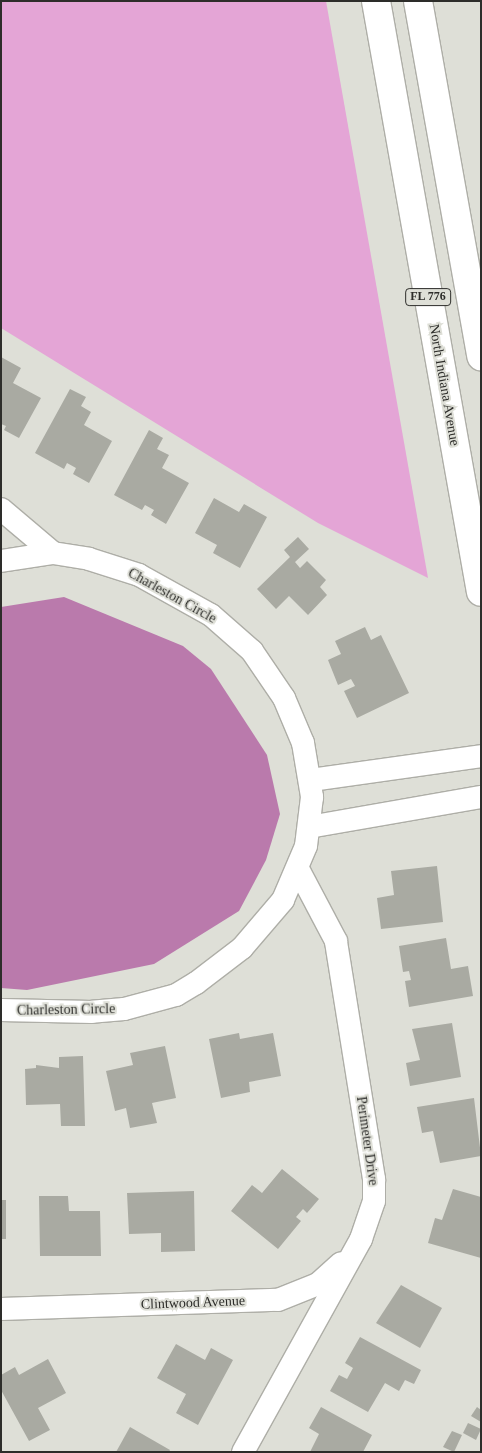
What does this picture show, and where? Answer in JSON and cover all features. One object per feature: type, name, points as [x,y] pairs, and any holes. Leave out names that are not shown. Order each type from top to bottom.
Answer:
[{"type":"main road","name":"North Indiana Avenue","points":[[376,1],[481,592]]},
{"type":"main road","name":"FL 776","points":[[418,1],[481,356]]},
{"type":"street","points":[[1,508],[54,553]]},
{"type":"street","name":"Charleston Circle","points":[[1,561],[54,553],[109,564],[139,575],[211,615],[232,631],[269,672],[284,698],[303,743],[311,780],[310,827],[298,869],[283,900],[242,948],[210,974],[176,994],[147,1004],[92,1012],[1,1010]]},
{"type":"street","points":[[311,780],[481,756]]},
{"type":"street","points":[[310,827],[481,797]]},
{"type":"street","name":"Perimeter Drive","points":[[243,1452],[361,1239],[371,1215],[374,1179],[336,941],[298,869]]},
{"type":"street","name":"Clintwood Avenue","points":[[1,1309],[278,1300],[298,1294],[330,1275],[361,1239]]},
{"type":"shaded area","points":[[1,1],[326,1],[428,578],[318,523],[1,328]]},
{"type":"shaded area","points":[[64,597],[183,646],[211,669],[267,755],[280,814],[266,860],[239,911],[154,964],[27,990],[1,988],[1,607]]},
{"type":"building","points":[[1,357],[21,368],[13,383],[41,398],[19,438],[4,430],[6,426],[1,424]]},
{"type":"building","points":[[70,389],[86,397],[81,406],[91,412],[84,425],[112,441],[89,483],[73,474],[76,468],[67,463],[64,469],[35,453]]},
{"type":"building","points":[[149,430],[163,438],[157,449],[169,455],[162,468],[189,483],[166,524],[151,515],[154,510],[145,505],[142,510],[114,495]]},
{"type":"building","points":[[214,498],[239,512],[244,504],[267,517],[240,568],[213,553],[217,545],[195,533]]},
{"type":"building","points":[[298,537],[309,549],[295,562],[300,568],[307,561],[326,580],[320,587],[327,595],[308,615],[289,596],[276,609],[257,589],[290,557],[284,550]]},
{"type":"building","points":[[365,627],[371,640],[381,635],[409,693],[357,718],[344,691],[355,686],[351,679],[338,685],[328,660],[341,654],[335,641]]},
{"type":"building","points":[[437,866],[443,922],[381,929],[377,898],[394,895],[391,871]]},
{"type":"building","points":[[446,938],[451,969],[468,966],[473,996],[409,1007],[405,981],[411,980],[409,971],[403,972],[399,946]]},
{"type":"building","points":[[452,1023],[461,1077],[410,1086],[406,1063],[420,1060],[412,1029]]},
{"type":"building","points":[[239,1033],[240,1039],[273,1033],[281,1076],[249,1082],[250,1092],[221,1098],[209,1039]]},
{"type":"building","points":[[165,1046],[176,1098],[152,1103],[157,1123],[130,1128],[126,1108],[115,1111],[106,1071],[133,1065],[130,1053]]},
{"type":"building","points":[[83,1056],[85,1126],[61,1126],[60,1104],[26,1105],[25,1069],[36,1068],[36,1065],[59,1068],[59,1057]]},
{"type":"building","points":[[474,1098],[481,1156],[440,1163],[433,1131],[422,1133],[417,1107]]},
{"type":"building","points":[[282,1169],[319,1199],[307,1213],[303,1209],[296,1217],[301,1221],[278,1249],[231,1211],[252,1185],[262,1193]]},
{"type":"building","points":[[453,1189],[481,1197],[481,1258],[428,1243],[435,1218],[442,1220]]},
{"type":"building","points":[[194,1191],[195,1251],[161,1252],[161,1233],[129,1234],[127,1193]]},
{"type":"building","points":[[39,1196],[68,1196],[69,1211],[100,1211],[101,1256],[40,1256]]},
{"type":"building","points":[[1,1200],[6,1200],[6,1239],[1,1239]]},
{"type":"building","points":[[401,1285],[442,1308],[420,1348],[376,1323]]},
{"type":"building","points":[[360,1337],[421,1370],[414,1384],[405,1380],[399,1391],[385,1383],[368,1412],[330,1391],[339,1375],[347,1379],[353,1368],[345,1363]]},
{"type":"building","points":[[176,1344],[205,1360],[211,1348],[233,1360],[198,1425],[176,1413],[186,1394],[157,1378]]},
{"type":"building","points":[[48,1359],[66,1393],[38,1408],[50,1430],[29,1441],[1,1390],[1,1375],[15,1367],[19,1375]]},
{"type":"building","points":[[321,1407],[372,1435],[363,1452],[310,1452],[319,1434],[309,1428]]},
{"type":"building","points":[[477,1407],[481,1410],[481,1422],[471,1416]]},
{"type":"building","points":[[468,1423],[481,1429],[476,1440],[463,1433]]},
{"type":"building","points":[[130,1427],[170,1450],[169,1452],[116,1452]]},
{"type":"building","points":[[452,1431],[462,1435],[454,1452],[443,1447]]}]
